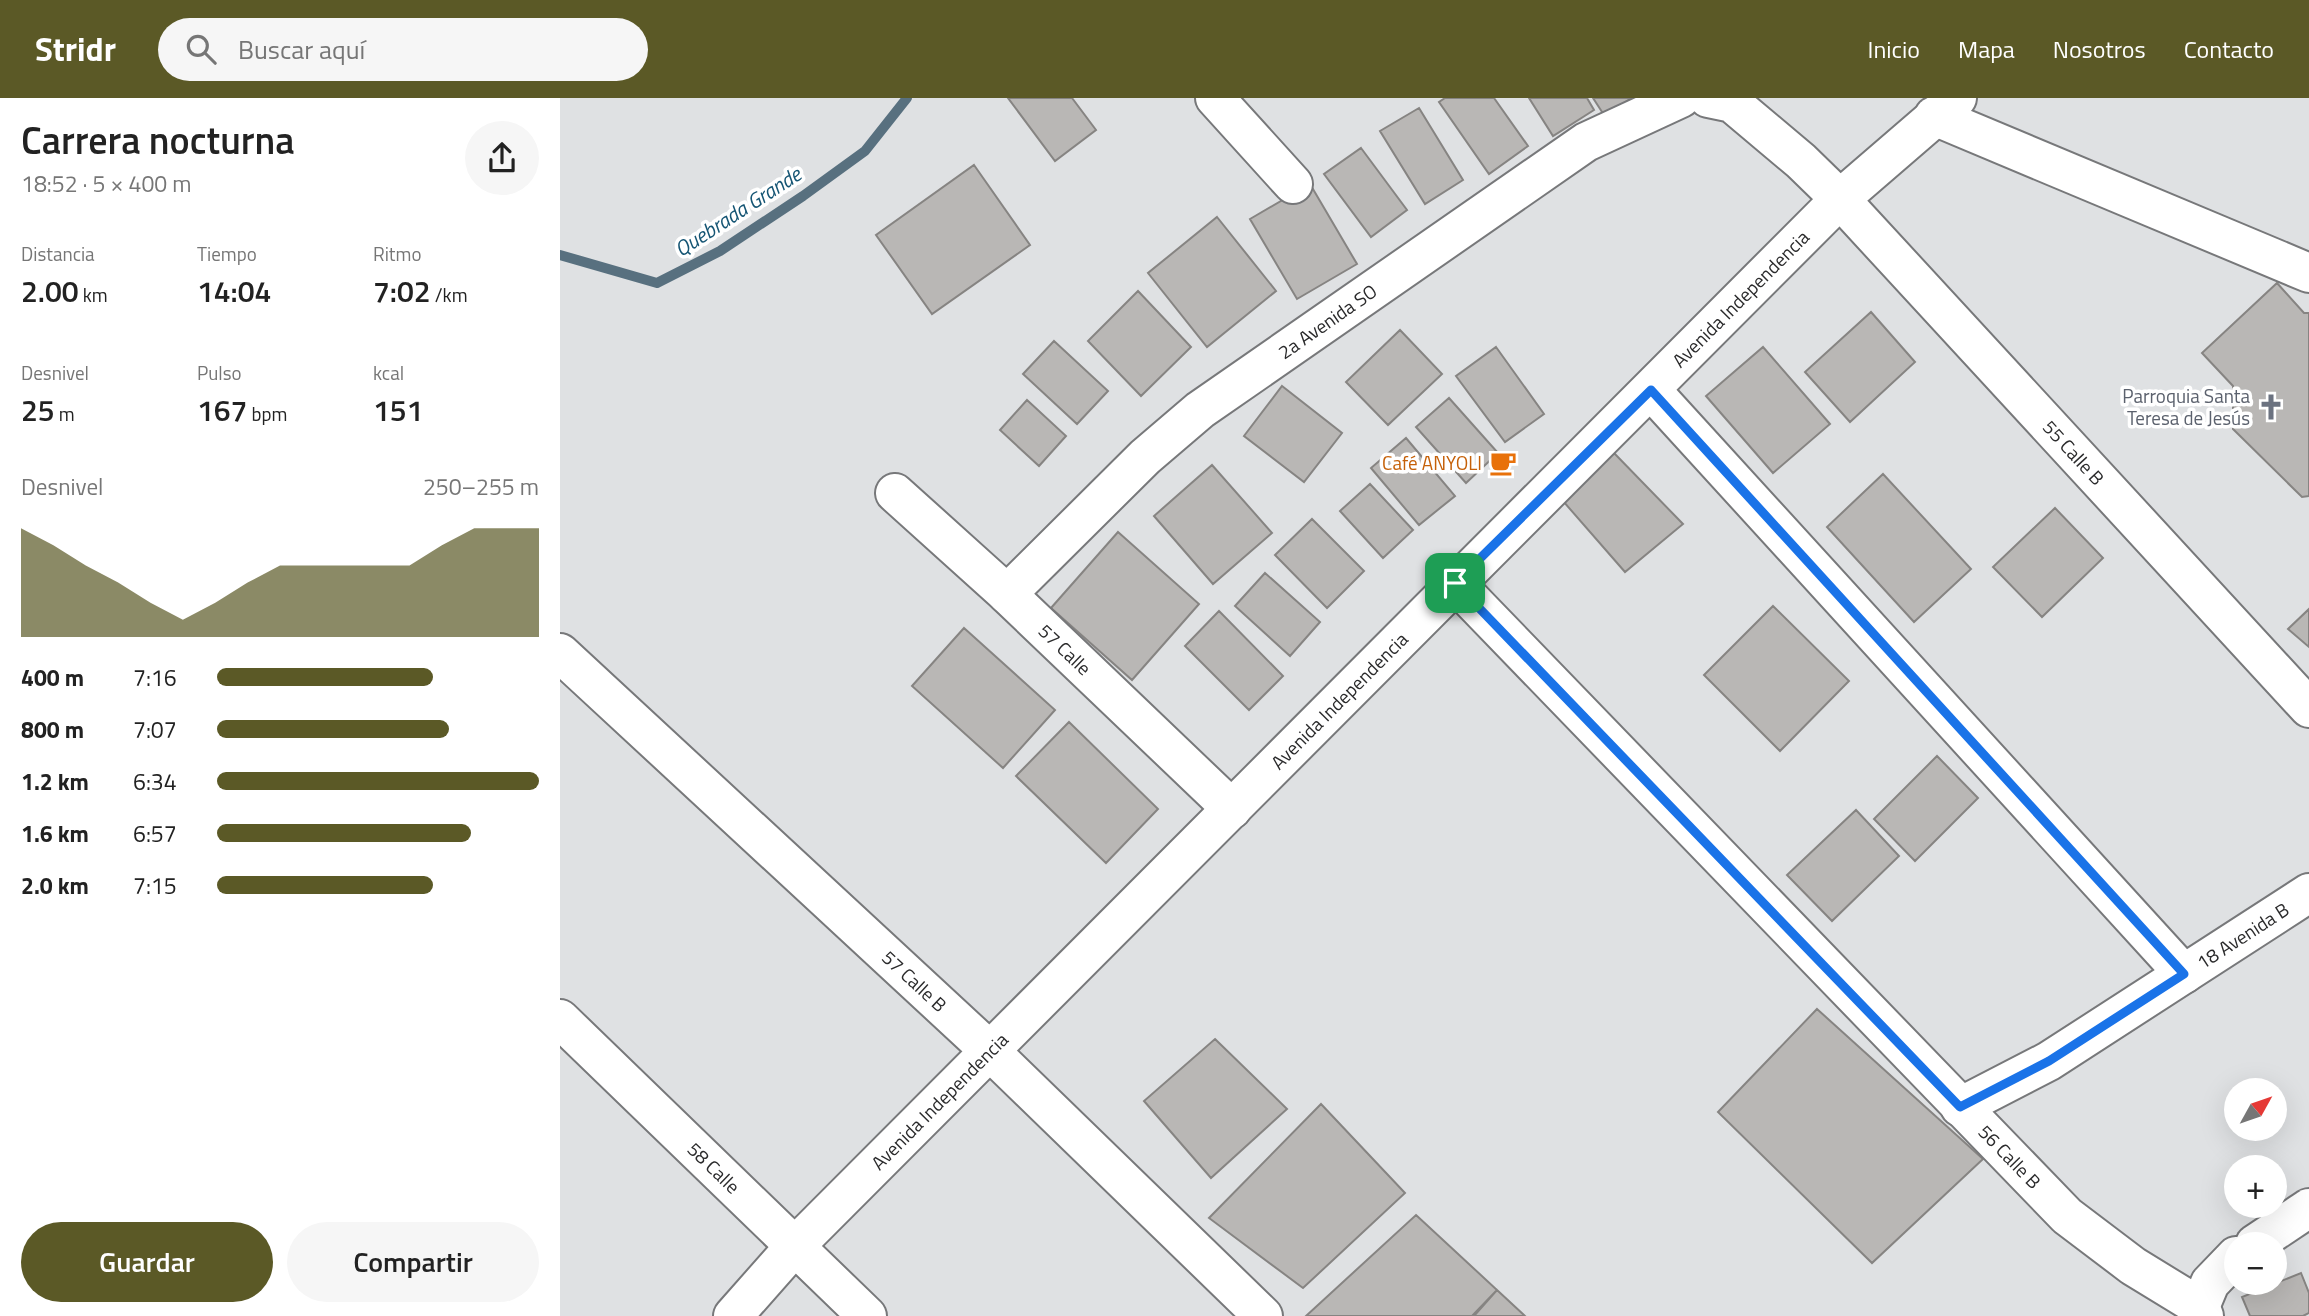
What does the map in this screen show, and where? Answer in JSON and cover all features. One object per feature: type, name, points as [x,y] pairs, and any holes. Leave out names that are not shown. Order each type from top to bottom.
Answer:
[{"type":"street","name":"2a Avenida SO","points":[[1007,594],[1145,457],[1200,410],[1586,142],[1681,98]]},
{"type":"street","points":[[1708,98],[1732,103],[1801,161],[1840,199]]},
{"type":"street","points":[[1234,104],[1293,184]]},
{"type":"street","points":[[1946,107],[2309,273]]},
{"type":"street","name":"Avenida Independencia","points":[[733,1316],[794,1247],[1840,199],[1946,107]]},
{"type":"street","name":"55 Calle B","points":[[1840,199],[2309,708]]},
{"type":"street","points":[[1651,390],[2184,974]]},
{"type":"street","name":"57 Calle","points":[[895,493],[1007,594],[1231,809]]},
{"type":"street","name":"56 Calle B","points":[[1455,583],[2067,1216],[2133,1266],[2202,1311]]},
{"type":"street","name":"57 Calle B","points":[[560,653],[990,1051],[1263,1316]]},
{"type":"street","name":"18 Avenida B","points":[[1960,1107],[2049,1061],[2309,893]]},
{"type":"street","name":"58 Calle","points":[[560,1019],[867,1316]]},
{"type":"street","points":[[2273,1232],[2309,1208]]},
{"type":"street","points":[[2202,1311],[2210,1283],[2224,1268]]},
{"type":"building","points":[[1008,98],[1072,98],[1096,130],[1055,161]]},
{"type":"building","points":[[1445,98],[1494,98],[1528,146],[1489,174],[1439,102]]},
{"type":"building","points":[[1529,98],[1587,98],[1594,110],[1553,136]]},
{"type":"building","points":[[1593,98],[1632,98],[1604,115]]},
{"type":"building","points":[[1419,108],[1463,180],[1425,204],[1380,131]]},
{"type":"building","points":[[1361,148],[1407,210],[1371,237],[1324,174]]},
{"type":"building","points":[[974,165],[1030,245],[932,314],[876,235]]},
{"type":"building","points":[[1310,184],[1357,264],[1297,299],[1250,219]]},
{"type":"building","points":[[1217,217],[1276,291],[1207,347],[1148,273]]},
{"type":"building","name":"Parroquia Santa Teresa de Jesús","points":[[2277,283],[2304,313],[2309,313],[2309,496],[2302,497],[2233,429],[2233,386],[2202,353]]},
{"type":"building","points":[[1138,291],[1191,347],[1141,396],[1088,341]]},
{"type":"building","points":[[1871,312],[1915,362],[1850,422],[1805,372]]},
{"type":"building","points":[[1400,330],[1442,374],[1388,425],[1346,382]]},
{"type":"building","points":[[1054,341],[1108,391],[1077,424],[1023,374]]},
{"type":"building","points":[[1496,347],[1544,414],[1505,442],[1456,376]]},
{"type":"building","points":[[1763,347],[1830,424],[1773,473],[1706,396]]},
{"type":"building","points":[[1282,386],[1342,433],[1304,482],[1244,436]]},
{"type":"building","points":[[1449,398],[1498,453],[1466,483],[1416,427]]},
{"type":"building","points":[[1027,400],[1066,436],[1039,466],[1000,430]]},
{"type":"building","points":[[1406,438],[1455,496],[1419,525],[1371,468]]},
{"type":"building","points":[[1614,453],[1683,524],[1625,572],[1563,501]]},
{"type":"building","points":[[1212,465],[1272,533],[1213,584],[1154,516]]},
{"type":"building","points":[[1883,474],[1971,569],[1914,622],[1827,527]]},
{"type":"building","points":[[1370,484],[1413,530],[1383,558],[1340,511]]},
{"type":"building","points":[[2055,508],[2103,558],[2042,617],[1993,567]]},
{"type":"building","points":[[1312,519],[1364,571],[1327,608],[1275,555]]},
{"type":"building","points":[[1118,532],[1199,604],[1132,680],[1051,608]]},
{"type":"building","points":[[1265,573],[1320,622],[1290,656],[1235,606]]},
{"type":"building","points":[[1773,606],[1849,681],[1780,751],[1704,675]]},
{"type":"building","points":[[2309,609],[2309,647],[2288,629]]},
{"type":"building","points":[[1219,611],[1283,676],[1249,710],[1185,646]]},
{"type":"building","points":[[964,628],[1055,710],[1003,768],[912,686]]},
{"type":"building","points":[[1069,722],[1158,809],[1106,863],[1016,776]]},
{"type":"building","points":[[1937,756],[1978,798],[1915,861],[1874,819]]},
{"type":"building","points":[[1856,810],[1899,856],[1832,921],[1787,875]]},
{"type":"building","points":[[1817,1009],[1983,1159],[1872,1263],[1718,1112]]},
{"type":"building","points":[[1215,1039],[1287,1109],[1211,1178],[1144,1101]]},
{"type":"building","points":[[1321,1104],[1405,1193],[1303,1288],[1209,1218]]},
{"type":"building","points":[[1416,1215],[1497,1290],[1472,1316],[1306,1316]]},
{"type":"building","points":[[2301,1273],[2309,1293],[2309,1313],[2303,1316],[2250,1316],[2242,1297],[2287,1295],[2287,1279]]},
{"type":"building","points":[[1497,1290],[1525,1316],[1474,1316]]},
{"type":"waterway","name":"Quebrada Grande","points":[[560,255],[657,283],[720,251],[865,151],[907,98]]},
{"type":"place","name":"Parroquia Santa Teresa de Jesús","points":[[2271,407]]},
{"type":"place","name":"Café ANYOLI","points":[[1503,463]]},
{"type":"route","points":[[1651,390],[2184,974],[2049,1061],[1960,1107],[1455,583],[1651,390]]}]
